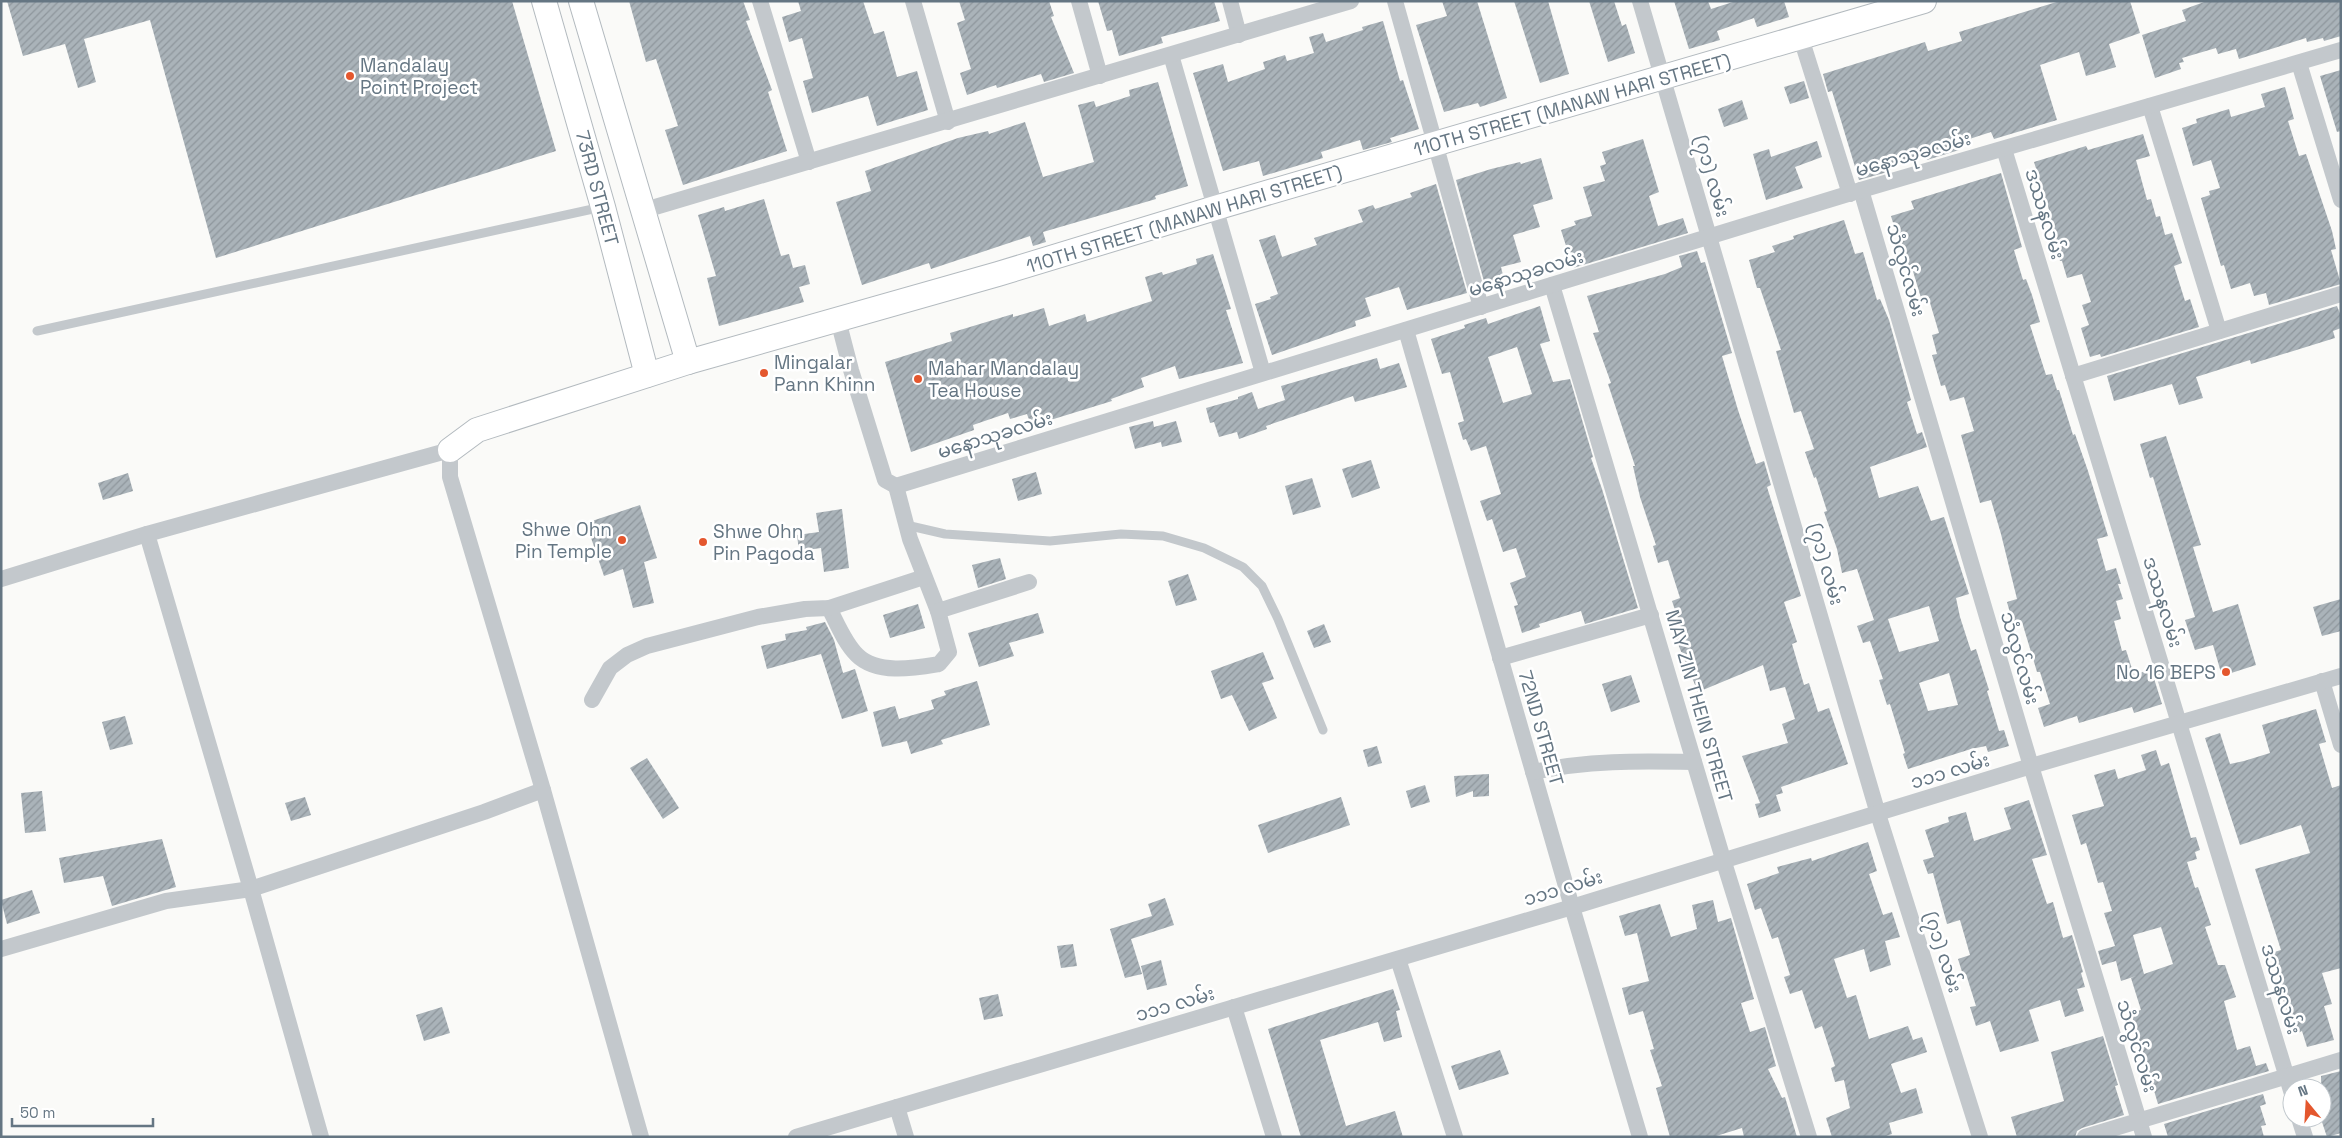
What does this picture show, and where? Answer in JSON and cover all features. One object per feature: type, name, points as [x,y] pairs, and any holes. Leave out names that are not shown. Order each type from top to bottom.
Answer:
[{"type":"main road","name":"73RD STREET","points":[[544,1],[603,207],[647,375]]},
{"type":"main road","name":"73RD STREET","points":[[581,1],[645,210],[688,362]]},
{"type":"main road","name":"110TH STREET (MANAW HARI STREET)","points":[[450,450],[477,430],[688,362],[998,274],[1215,208],[1924,1]]},
{"type":"street","points":[[760,1],[808,162]]},
{"type":"street","points":[[913,1],[948,122]]},
{"type":"street","points":[[1079,1],[1100,76]]},
{"type":"street","points":[[1230,1],[1239,35]]},
{"type":"street","points":[[645,210],[948,122],[1351,1]]},
{"type":"street","points":[[1395,1],[1481,307]]},
{"type":"street","name":"(၇၁) လမ်း","points":[[1640,1],[1878,814],[1980,1137]]},
{"type":"street","name":"သံလွင်လမ်း","points":[[1801,38],[1856,192],[2144,1137]]},
{"type":"street","name":"မနောသုခလမ်း","points":[[896,486],[1856,192],[2341,50]]},
{"type":"street","points":[[1170,55],[1263,374]]},
{"type":"street","points":[[2299,63],[2341,200]]},
{"type":"street","points":[[2150,106],[2219,331]]},
{"type":"street","name":"ဒဿနလမ်း","points":[[2004,149],[2286,1076]]},
{"type":"street","name":"MAY ZIN THEIN STREET","points":[[1552,286],[1723,859],[1809,1137]]},
{"type":"street","points":[[2073,376],[2341,294]]},
{"type":"street","points":[[829,608],[857,656],[868,662],[890,668],[917,668],[939,664],[949,652],[938,611],[906,525],[896,486],[885,480],[851,370],[838,320]]},
{"type":"street","name":"72ND STREET","points":[[1406,330],[1640,1137]]},
{"type":"street","points":[[1,579],[147,534],[450,450],[450,478],[543,790],[641,1137]]},
{"type":"street","points":[[147,534],[251,889],[321,1137]]},
{"type":"street","points":[[592,700],[610,668],[627,655],[647,646],[758,617],[805,609],[829,608],[924,577]]},
{"type":"street","points":[[938,611],[1029,582]]},
{"type":"street","points":[[1500,658],[1651,615]]},
{"type":"street","name":"၁၁၁ လမ်း","points":[[796,1137],[1572,907],[2030,766],[2341,676]]},
{"type":"street","points":[[2322,681],[2341,745]]},
{"type":"street","points":[[1533,772],[1568,764],[1590,762],[1694,762]]},
{"type":"street","points":[[1,949],[166,901],[251,889],[484,812],[543,790]]},
{"type":"street","points":[[1398,958],[1455,1137]]},
{"type":"street","points":[[1234,1007],[1274,1137]]},
{"type":"street","points":[[2085,1137],[2341,1060]]},
{"type":"street","points":[[897,1107],[906,1137]]},
{"type":"lane","points":[[37,332],[603,207]]},
{"type":"lane","points":[[906,525],[945,534],[1050,540],[1121,534],[1163,536],[1204,548],[1243,568],[1262,586],[1278,619],[1323,730]]},
{"type":"building","name":"Mandalay Point Project","points":[[7,1],[512,1],[556,151],[216,258],[150,20],[84,39],[96,82],[78,88],[65,44],[23,56]]},
{"type":"building","points":[[629,1],[743,1],[750,20],[746,21],[772,90],[768,92],[787,151],[683,185],[665,130],[678,126],[656,59],[646,62]]},
{"type":"building","points":[[798,1],[863,1],[874,34],[884,31],[897,77],[917,71],[928,110],[877,126],[868,96],[812,113],[803,81],[813,78],[802,38],[789,42],[782,17],[801,11]]},
{"type":"building","points":[[959,1],[1049,1],[1054,16],[1051,17],[1074,73],[1044,82],[1041,74],[997,88],[996,85],[967,95],[960,73],[971,69],[957,23],[965,20]]},
{"type":"building","points":[[1098,1],[1214,1],[1220,21],[1161,37],[1163,43],[1119,56],[1112,30],[1107,31]]},
{"type":"building","points":[[1442,1],[1477,1],[1507,98],[1480,107],[1478,103],[1444,112],[1416,25],[1447,16]]},
{"type":"building","points":[[1514,1],[1548,1],[1569,74],[1540,83]]},
{"type":"building","points":[[1589,1],[1614,1],[1622,26],[1626,24],[1635,53],[1608,62]]},
{"type":"building","points":[[1674,1],[1708,1],[1711,9],[1736,1],[1784,1],[1789,17],[1757,27],[1754,18],[1717,31],[1720,40],[1689,49]]},
{"type":"building","points":[[2060,1],[2130,1],[2140,33],[2109,44],[2116,67],[2086,76],[2079,52],[2040,65],[2057,120],[1994,139],[1991,132],[1957,143],[1959,150],[1927,160],[1925,156],[1890,166],[1891,171],[1859,180],[1832,91],[1828,92],[1823,74],[1925,42],[1928,51],[1962,41],[1959,32]]},
{"type":"building","points":[[2207,1],[2341,1],[2341,36],[2324,41],[2323,38],[2307,42],[2306,38],[2239,59],[2236,49],[2218,54],[2216,48],[2182,58],[2184,62],[2179,63],[2181,69],[2155,78],[2142,35],[2186,21],[2182,10]]},
{"type":"building","points":[[1383,21],[1400,81],[1403,80],[1419,129],[1390,138],[1392,142],[1363,150],[1360,140],[1321,152],[1323,158],[1263,176],[1259,161],[1223,171],[1193,73],[1223,64],[1228,82],[1265,69],[1263,62],[1285,55],[1287,61],[1314,53],[1309,37],[1323,33],[1326,42],[1363,30],[1362,27]]},
{"type":"building","points":[[2341,70],[2341,131],[2337,132],[2320,76]]},
{"type":"building","points":[[1804,81],[1809,98],[1790,104],[1784,87]]},
{"type":"building","points":[[1158,82],[1188,186],[1155,196],[1156,199],[1043,232],[1046,242],[1033,246],[1030,236],[931,269],[929,263],[862,285],[836,202],[871,191],[865,171],[958,138],[988,131],[989,134],[1025,122],[1043,177],[1094,162],[1078,105],[1094,101],[1096,107],[1130,96],[1129,90]]},
{"type":"building","points":[[2285,87],[2294,119],[2288,121],[2299,156],[2306,154],[2332,231],[2336,249],[2331,250],[2341,284],[2269,305],[2266,293],[2254,296],[2250,283],[2231,289],[2224,265],[2221,266],[2201,198],[2210,195],[2209,191],[2220,188],[2211,160],[2193,166],[2182,128],[2197,123],[2196,119],[2229,109],[2231,117],[2265,107],[2261,94]]},
{"type":"building","points":[[1742,100],[1748,119],[1724,127],[1718,109]]},
{"type":"building","points":[[2143,134],[2150,156],[2136,160],[2147,200],[2151,199],[2156,217],[2160,216],[2165,235],[2172,233],[2182,263],[2174,266],[2185,301],[2190,299],[2199,327],[2101,357],[2100,354],[2090,357],[2081,328],[2089,325],[2082,305],[2091,302],[2082,274],[2067,278],[2062,261],[2060,261],[2046,214],[2050,213],[2034,162],[2086,146],[2088,150]]},
{"type":"building","points":[[1643,139],[1659,192],[1649,196],[1658,226],[1683,218],[1688,233],[1573,268],[1561,230],[1576,225],[1574,221],[1592,216],[1583,187],[1605,181],[1600,166],[1606,164],[1602,152]]},
{"type":"building","points":[[1817,141],[1822,157],[1795,167],[1803,188],[1766,200],[1753,154],[1769,149],[1771,157]]},
{"type":"building","points":[[1541,158],[1553,199],[1533,205],[1540,227],[1513,235],[1521,262],[1501,267],[1504,279],[1485,285],[1456,180],[1491,169],[1520,162],[1521,164]]},
{"type":"building","points":[[2001,173],[2022,247],[2014,250],[2023,280],[2026,279],[2040,322],[2030,325],[2046,375],[2052,374],[2057,390],[2059,390],[2073,435],[2075,434],[2088,471],[2108,536],[2097,539],[2106,571],[2116,568],[2121,584],[2118,584],[2123,599],[2116,601],[2121,619],[2114,621],[2122,651],[2126,650],[2134,675],[2151,669],[2162,704],[2134,713],[2132,707],[2079,723],[2077,716],[2044,727],[2038,708],[2050,704],[2040,672],[2037,672],[2022,622],[2013,624],[2007,602],[2017,599],[2001,534],[1991,500],[1980,503],[1961,435],[1974,431],[1964,397],[1950,401],[1945,385],[1941,386],[1932,355],[1937,354],[1932,335],[1939,333],[1928,296],[1921,298],[1912,268],[1907,270],[1891,216],[1914,209],[1911,201]]},
{"type":"building","points":[[1436,184],[1467,293],[1407,310],[1399,287],[1365,298],[1371,316],[1355,321],[1356,326],[1272,355],[1255,304],[1271,299],[1270,297],[1278,294],[1259,240],[1275,235],[1282,257],[1317,245],[1314,238],[1363,222],[1358,210],[1373,205],[1375,209],[1412,197],[1410,193]]},
{"type":"building","points":[[764,199],[781,256],[789,254],[793,268],[805,265],[810,284],[799,287],[804,302],[719,326],[707,278],[716,276],[698,215],[724,207],[725,211]]},
{"type":"building","points":[[1844,220],[1855,254],[1863,252],[1877,300],[1880,299],[1889,320],[1911,400],[1907,402],[1917,434],[1922,432],[1927,447],[1870,467],[1879,498],[1918,486],[1931,521],[1944,517],[1969,594],[1956,598],[1960,617],[1971,651],[1976,649],[1999,731],[2004,730],[2009,746],[1988,752],[1986,746],[1971,749],[1908,769],[1890,704],[1887,705],[1879,680],[1883,679],[1870,641],[1863,643],[1857,626],[1874,620],[1857,569],[1842,573],[1837,549],[1824,512],[1827,511],[1816,477],[1814,478],[1805,452],[1814,449],[1801,411],[1794,413],[1776,351],[1781,350],[1760,288],[1757,288],[1749,260],[1775,252],[1772,246],[1794,239],[1793,236]],"holes":[[[1929,606],[1939,641],[1899,652],[1888,619]],[[1949,673],[1958,705],[1928,711],[1919,683]]]},
{"type":"building","points":[[1697,251],[1701,263],[1705,262],[1732,353],[1722,356],[1738,410],[1756,464],[1764,461],[1771,485],[1767,487],[1801,596],[1784,602],[1797,642],[1792,644],[1804,685],[1809,683],[1818,712],[1829,708],[1848,764],[1781,787],[1783,793],[1776,795],[1781,811],[1759,818],[1755,804],[1760,803],[1742,756],[1788,743],[1782,724],[1795,719],[1785,687],[1770,691],[1763,665],[1698,692],[1675,637],[1683,634],[1672,601],[1680,598],[1668,560],[1658,563],[1653,546],[1656,545],[1640,497],[1633,466],[1635,466],[1608,384],[1611,383],[1593,333],[1599,332],[1587,296],[1665,274],[1682,267],[1679,256]]},
{"type":"building","points":[[1213,254],[1231,309],[1226,310],[1243,363],[1179,379],[1175,366],[1141,378],[1144,387],[1111,399],[1112,401],[1031,426],[1027,414],[1010,419],[1008,413],[973,425],[974,430],[911,452],[885,362],[952,341],[950,333],[1013,314],[1013,317],[1044,308],[1049,326],[1085,314],[1087,322],[1152,301],[1145,277],[1162,272],[1163,275],[1197,264],[1196,259]]},
{"type":"building","points":[[1540,306],[1550,341],[1540,344],[1553,382],[1570,379],[1593,457],[1591,458],[1638,608],[1585,624],[1581,611],[1539,624],[1540,627],[1522,633],[1514,606],[1518,605],[1510,583],[1526,577],[1516,548],[1503,552],[1492,519],[1487,521],[1480,501],[1501,494],[1486,446],[1471,451],[1466,439],[1463,440],[1458,423],[1464,421],[1450,372],[1442,374],[1431,339],[1465,328],[1464,325],[1486,318],[1488,324]],"holes":[[[1517,347],[1532,394],[1503,403],[1488,357]]]},
{"type":"building","points":[[2337,306],[2341,316],[2341,328],[2333,331],[2335,338],[2251,364],[2250,360],[2196,377],[2203,398],[2179,405],[2172,384],[2114,401],[2107,376]]},
{"type":"building","points":[[1377,358],[1380,369],[1399,363],[1407,387],[1355,402],[1353,396],[1266,426],[1267,429],[1239,439],[1237,432],[1219,437],[1214,422],[1210,423],[1206,408],[1238,399],[1238,397],[1252,392],[1258,409],[1285,400],[1281,386]]},
{"type":"building","points":[[1153,421],[1154,427],[1176,421],[1182,442],[1162,447],[1161,442],[1135,449],[1129,427]]},
{"type":"building","points":[[2166,436],[2201,545],[2193,547],[2213,612],[2238,604],[2256,665],[2222,676],[2213,645],[2195,650],[2185,620],[2195,617],[2153,477],[2150,478],[2140,444]]},
{"type":"building","points":[[1371,460],[1380,488],[1352,498],[1342,469]]},
{"type":"building","points":[[1036,472],[1042,494],[1018,501],[1012,479]]},
{"type":"building","points":[[128,473],[133,491],[103,500],[98,483]]},
{"type":"building","points":[[1312,478],[1321,507],[1293,515],[1285,486]]},
{"type":"building","name":"Shwe Ohn Pin Temple","points":[[640,505],[657,558],[644,562],[654,603],[633,608],[623,569],[604,576],[586,523]]},
{"type":"building","points":[[842,509],[849,568],[824,572],[821,548],[799,551],[797,535],[819,532],[816,513]]},
{"type":"building","points":[[1000,558],[1006,579],[978,588],[972,565]]},
{"type":"building","points":[[1188,574],[1197,600],[1176,606],[1168,581]]},
{"type":"building","points":[[2341,599],[2341,631],[2322,636],[2313,607]]},
{"type":"building","points":[[918,604],[925,628],[890,638],[883,615]]},
{"type":"building","points":[[1038,613],[1044,633],[1009,643],[1014,656],[979,667],[968,633]]},
{"type":"building","points":[[825,622],[834,640],[843,673],[855,669],[868,711],[842,719],[821,654],[767,669],[761,646],[786,640],[785,634],[807,630],[806,627]]},
{"type":"building","points":[[1324,624],[1331,642],[1314,648],[1307,631]]},
{"type":"building","points":[[1263,652],[1274,679],[1262,683],[1277,718],[1249,731],[1232,695],[1221,699],[1211,671]]},
{"type":"building","points":[[1631,675],[1640,702],[1611,712],[1602,684]]},
{"type":"building","points":[[977,681],[990,725],[941,740],[943,744],[911,754],[907,741],[882,747],[873,712],[895,706],[899,719],[934,709],[931,700],[946,695],[944,691]]},
{"type":"building","points":[[2316,709],[2326,742],[2319,744],[2332,788],[2341,785],[2341,968],[2322,973],[2332,1004],[2324,1006],[2334,1040],[2307,1047],[2302,1031],[2296,1034],[2281,994],[2283,993],[2282,987],[2271,953],[2281,950],[2255,869],[2310,853],[2301,825],[2240,845],[2205,738],[2220,733],[2230,764],[2244,761],[2270,753],[2262,725]]},
{"type":"building","points":[[125,716],[133,744],[110,750],[102,722]]},
{"type":"building","points":[[1377,746],[1382,763],[1368,767],[1363,750]]},
{"type":"building","points":[[2156,750],[2161,766],[2169,763],[2191,838],[2196,837],[2200,850],[2195,852],[2197,859],[2187,862],[2195,888],[2198,887],[2211,925],[2205,927],[2218,965],[2225,965],[2236,997],[2224,1001],[2237,1050],[2250,1046],[2256,1066],[2266,1063],[2269,1071],[2158,1104],[2131,1013],[2141,1010],[2131,978],[2136,976],[2121,981],[2116,961],[2102,965],[2098,951],[2115,946],[2104,913],[2112,911],[2103,882],[2098,883],[2086,843],[2081,845],[2072,815],[2104,806],[2094,775],[2115,769],[2118,779],[2146,770],[2141,755]],"holes":[[[2161,927],[2173,964],[2144,974],[2133,935]]]},
{"type":"building","points":[[647,758],[679,808],[663,819],[630,768]]},
{"type":"building","points":[[1489,774],[1489,796],[1473,797],[1473,791],[1456,797],[1454,776]]},
{"type":"building","points":[[1425,785],[1430,802],[1411,808],[1406,791]]},
{"type":"building","points":[[42,791],[46,831],[25,833],[21,793]]},
{"type":"building","points":[[305,797],[311,815],[291,821],[285,803]]},
{"type":"building","points":[[1341,797],[1350,825],[1268,853],[1258,825]]},
{"type":"building","points":[[2029,800],[2047,855],[2032,859],[2047,904],[2053,902],[2063,938],[2072,935],[2083,972],[2081,973],[2085,987],[2077,989],[2084,1011],[2065,1017],[2060,1000],[2029,1010],[2039,1041],[2000,1052],[1990,1021],[1976,1026],[1970,1007],[1976,1006],[1966,974],[1963,975],[1958,959],[1970,955],[1960,920],[1947,924],[1933,873],[1928,874],[1923,860],[1934,857],[1925,830],[1949,822],[1948,817],[1966,812],[1974,841],[2011,829],[2004,808]]},
{"type":"building","points":[[162,839],[176,887],[112,906],[103,876],[64,883],[59,858]]},
{"type":"building","points":[[1868,842],[1877,871],[1869,874],[1883,915],[1892,912],[1900,937],[1885,941],[1891,965],[1870,972],[1864,949],[1834,959],[1847,998],[1856,995],[1869,1039],[1908,1026],[1913,1040],[1922,1037],[1927,1052],[1891,1064],[1901,1093],[1916,1088],[1923,1113],[1889,1123],[1892,1134],[1883,1137],[1832,1137],[1826,1118],[1850,1108],[1844,1080],[1835,1082],[1831,1068],[1835,1066],[1822,1026],[1815,1029],[1802,990],[1790,994],[1784,977],[1790,975],[1778,937],[1772,939],[1761,908],[1755,910],[1747,884],[1779,873],[1777,867],[1811,858],[1812,861]]},
{"type":"building","points":[[32,890],[40,913],[7,924],[1,900]]},
{"type":"building","points":[[1165,898],[1174,925],[1131,939],[1142,974],[1125,978],[1110,929],[1152,916],[1148,904]]},
{"type":"building","points":[[1713,900],[1718,922],[1731,918],[1754,999],[1741,1003],[1750,1032],[1765,1027],[1776,1066],[1768,1069],[1782,1098],[1785,1097],[1797,1137],[1744,1137],[1742,1128],[1713,1137],[1670,1137],[1656,1088],[1662,1086],[1650,1050],[1654,1049],[1643,1011],[1629,1015],[1622,988],[1649,981],[1637,933],[1625,936],[1619,916],[1660,904],[1671,937],[1697,929],[1692,905]]},
{"type":"building","points":[[1073,944],[1077,966],[1061,968],[1057,946]]},
{"type":"building","points":[[1161,960],[1167,985],[1147,990],[1141,966]]},
{"type":"building","points":[[1393,989],[1400,1010],[1396,1011],[1402,1037],[1384,1042],[1378,1022],[1320,1040],[1346,1126],[1395,1111],[1403,1137],[1301,1137],[1268,1029]]},
{"type":"building","points":[[998,994],[1003,1016],[984,1020],[979,998]]},
{"type":"building","points":[[442,1007],[450,1033],[424,1041],[416,1015]]},
{"type":"building","points":[[2103,1036],[2118,1085],[2115,1086],[2124,1115],[2082,1128],[2077,1131],[2075,1137],[2017,1137],[2011,1117],[2064,1101],[2051,1052]]},
{"type":"building","points":[[1500,1050],[1509,1074],[1459,1090],[1451,1066]]},
{"type":"building","points":[[2341,1071],[2341,1133],[2327,1137],[2324,1128],[2332,1128],[2332,1078],[2321,1078],[2321,1076]]},
{"type":"building","points":[[2263,1094],[2266,1104],[2260,1106],[2266,1125],[2261,1126],[2264,1137],[2168,1137],[2164,1124]]},
{"type":"place","name":"Mandalay Point Project","points":[[350,76]]},
{"type":"place","name":"Mingalar Pann Khinn","points":[[764,373]]},
{"type":"place","name":"Mahar Mandalay Tea House","points":[[918,379]]},
{"type":"place","name":"Shwe Ohn Pin Temple","points":[[622,540]]},
{"type":"place","name":"Shwe Ohn Pin Pagoda","points":[[703,542]]},
{"type":"place","name":"No 16 BEPS","points":[[2226,672]]}]
